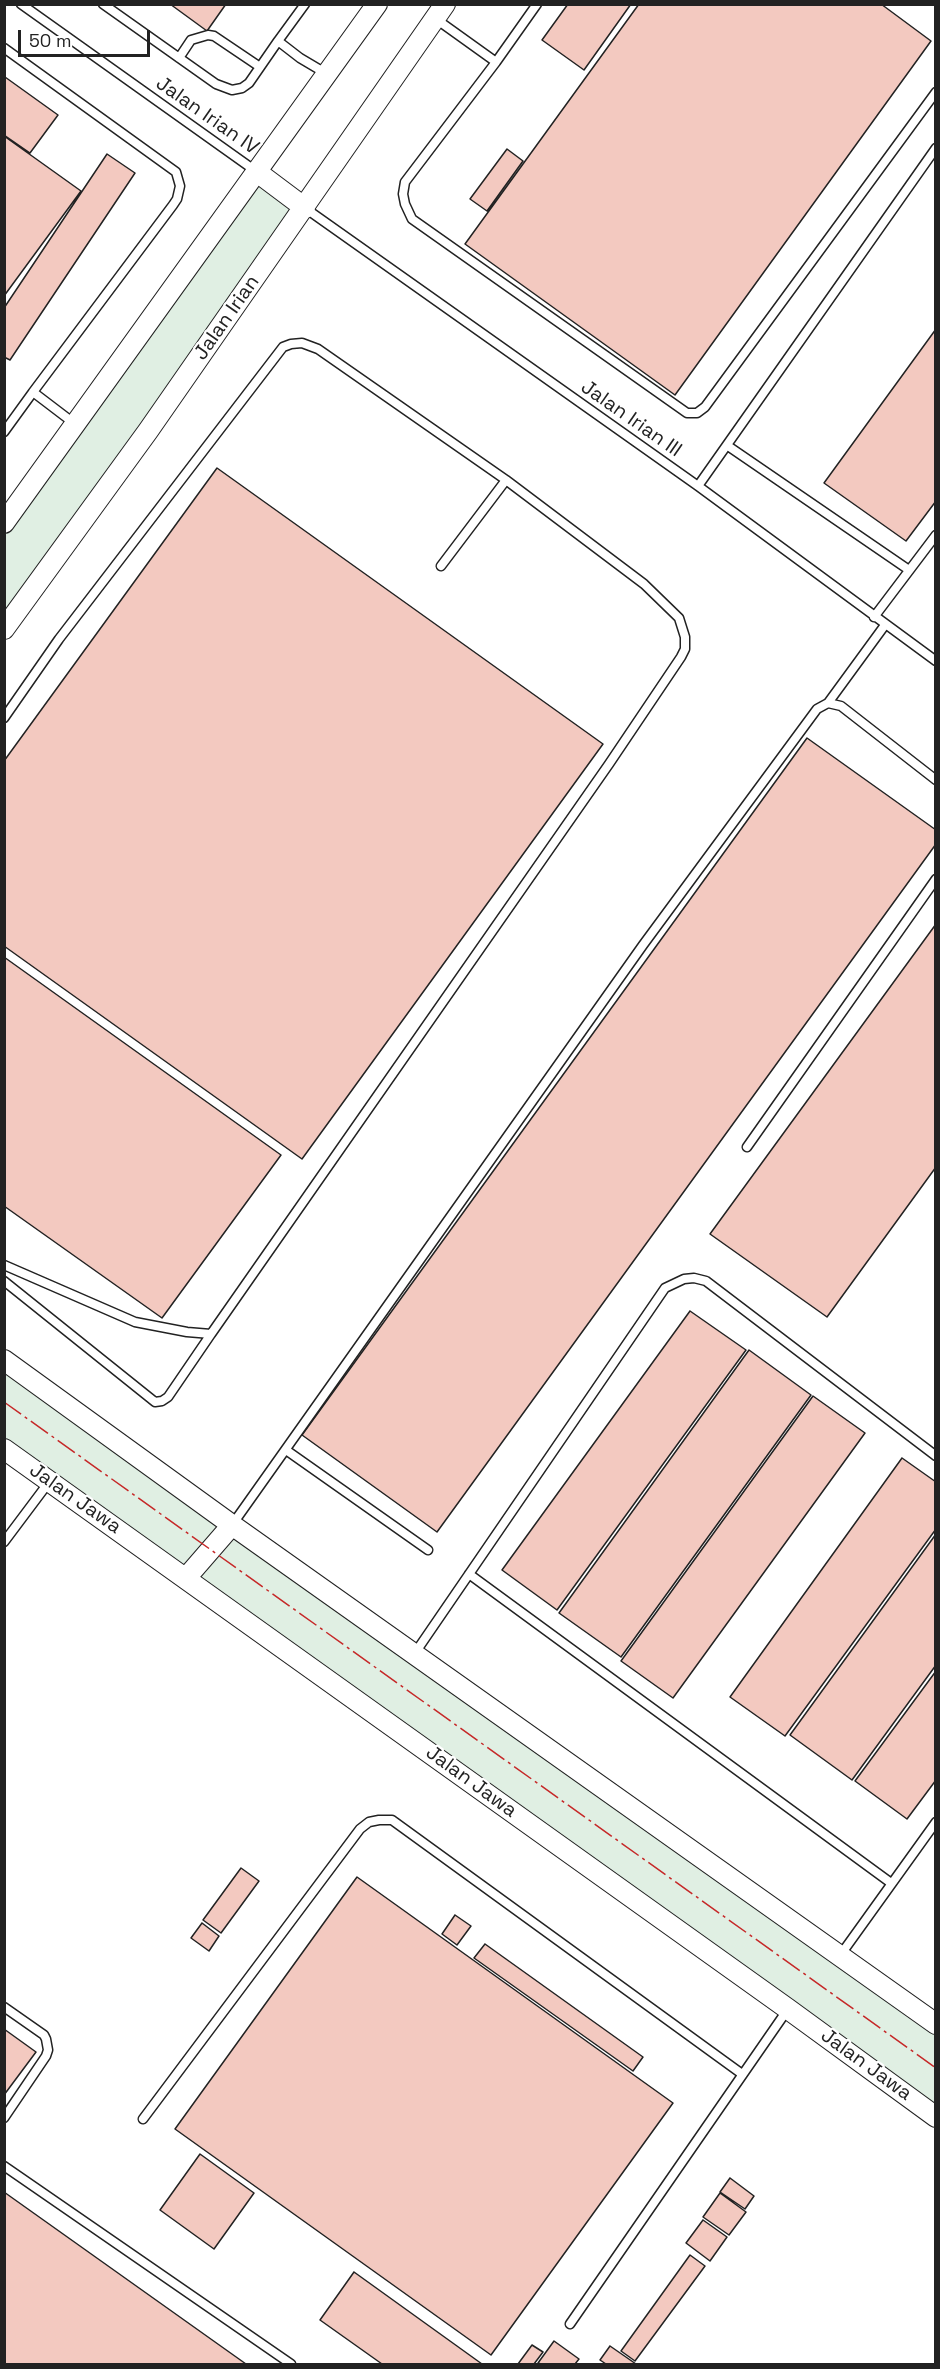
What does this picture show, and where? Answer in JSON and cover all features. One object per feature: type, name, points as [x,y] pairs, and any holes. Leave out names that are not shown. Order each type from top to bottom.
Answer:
[{"type":"street","points":[[4,523],[377,4]]},
{"type":"street","name":"Jalan Irian","points":[[4,629],[148,431],[440,11]]},
{"type":"street","points":[[257,172],[305,208]]},
{"type":"street","points":[[4,1360],[232,1525],[936,2024]]},
{"type":"street","name":"Jalan Jawa","points":[[4,1449],[936,2116]]},
{"type":"street","points":[[186,1578],[232,1525]]},
{"type":"lane","name":"Jalan Irian IV","points":[[21,4],[257,172]]},
{"type":"lane","points":[[103,4],[216,84],[232,90],[242,88],[249,83],[305,4]]},
{"type":"lane","points":[[537,4],[405,182],[403,194],[405,204],[412,219],[687,413],[697,413],[705,408],[936,92]]},
{"type":"lane","points":[[440,11],[496,62]]},
{"type":"lane","points":[[179,58],[191,40],[208,35],[214,36],[260,67]]},
{"type":"lane","points":[[278,41],[300,58],[327,74]]},
{"type":"lane","points":[[4,432],[173,205],[180,186],[176,172],[5,50]]},
{"type":"lane","points":[[698,486],[729,446],[936,148]]},
{"type":"lane","name":"Jalan Irian III","points":[[305,208],[698,486],[885,626],[936,661]]},
{"type":"lane","points":[[4,718],[59,639],[283,347],[291,344],[302,343],[318,349],[506,480],[644,584],[679,618],[685,637],[685,649],[681,657],[609,764],[168,1397],[155,1402],[4,1281]]},
{"type":"lane","points":[[33,392],[75,425]]},
{"type":"lane","points":[[729,446],[909,570]]},
{"type":"lane","points":[[441,566],[506,480]]},
{"type":"lane","points":[[874,617],[936,535]]},
{"type":"lane","points":[[232,1525],[643,945],[817,709],[828,703],[885,626]]},
{"type":"lane","points":[[828,703],[841,706],[936,780]]},
{"type":"lane","points":[[747,1147],[936,879]]},
{"type":"lane","points":[[4,1265],[135,1322],[186,1332],[211,1334]]},
{"type":"lane","points":[[415,1654],[665,1288],[684,1279],[694,1278],[706,1281],[936,1456]]},
{"type":"lane","points":[[286,1450],[428,1550]]},
{"type":"lane","points":[[4,1542],[49,1482]]},
{"type":"lane","points":[[469,1574],[891,1883]]},
{"type":"lane","points":[[143,2119],[360,1829],[369,1822],[379,1820],[393,1820],[742,2074]]},
{"type":"lane","points":[[839,1957],[936,1822]]},
{"type":"lane","points":[[4,2007],[44,2036],[48,2050],[4,2118]]},
{"type":"lane","points":[[570,2324],[788,2009]]},
{"type":"lane","points":[[4,2166],[291,2364]]},
{"type":"green space","points":[[257,172],[305,208],[5,625],[5,523]]},
{"type":"green space","points":[[5,1360],[935,2023],[935,2117],[5,1447]]},
{"type":"building","points":[[170,4],[226,4],[207,31]]},
{"type":"building","points":[[568,4],[631,4],[584,70],[542,40]]},
{"type":"building","points":[[639,4],[881,4],[931,41],[675,395],[465,244]]},
{"type":"building","points":[[5,77],[58,115],[30,153],[4,135]]},
{"type":"building","points":[[4,136],[81,191],[4,296]]},
{"type":"building","points":[[507,149],[523,161],[487,211],[470,199]]},
{"type":"building","points":[[107,154],[135,173],[10,360],[4,357],[4,308]]},
{"type":"building","points":[[936,329],[936,501],[906,541],[824,483]]},
{"type":"building","points":[[217,468],[603,744],[302,1159],[4,946],[4,761]]},
{"type":"building","points":[[807,738],[936,830],[936,844],[437,1532],[302,1435]]},
{"type":"building","points":[[936,924],[936,1167],[827,1317],[710,1234]]},
{"type":"building","points":[[4,957],[281,1155],[162,1318],[4,1206]]},
{"type":"building","points":[[690,1311],[746,1350],[557,1610],[502,1570]]},
{"type":"building","points":[[749,1350],[811,1395],[621,1657],[559,1613]]},
{"type":"building","points":[[813,1396],[865,1433],[673,1698],[621,1661]]},
{"type":"building","points":[[902,1458],[936,1482],[936,1529],[785,1736],[730,1697]]},
{"type":"building","points":[[936,1534],[936,1665],[852,1780],[790,1735]]},
{"type":"building","points":[[936,1671],[936,1780],[907,1819],[855,1781]]},
{"type":"building","points":[[241,1868],[259,1881],[221,1933],[203,1920]]},
{"type":"building","points":[[357,1877],[673,2103],[491,2355],[175,2129]]},
{"type":"building","points":[[455,1915],[471,1926],[457,1945],[442,1934]]},
{"type":"building","points":[[202,1923],[219,1936],[209,1951],[191,1938]]},
{"type":"building","points":[[485,1944],[643,2057],[633,2071],[474,1958]]},
{"type":"building","points":[[4,2029],[36,2052],[4,2095]]},
{"type":"building","points":[[200,2154],[254,2193],[214,2249],[160,2210]]},
{"type":"building","points":[[730,2178],[754,2196],[745,2209],[720,2192]]},
{"type":"building","points":[[4,2192],[246,2364],[4,2364]]},
{"type":"building","points":[[720,2193],[746,2212],[729,2235],[703,2217]]},
{"type":"building","points":[[703,2220],[727,2237],[710,2261],[686,2243]]},
{"type":"building","points":[[690,2255],[705,2266],[635,2361],[621,2351]]},
{"type":"building","points":[[354,2272],[482,2364],[382,2364],[320,2320]]},
{"type":"building","points":[[554,2341],[579,2359],[575,2364],[538,2363]]},
{"type":"building","points":[[532,2345],[543,2352],[534,2364],[518,2364]]},
{"type":"building","points":[[610,2346],[636,2364],[606,2364],[600,2360]]},
{"type":"power","points":[[4,1402],[936,2068]]}]
